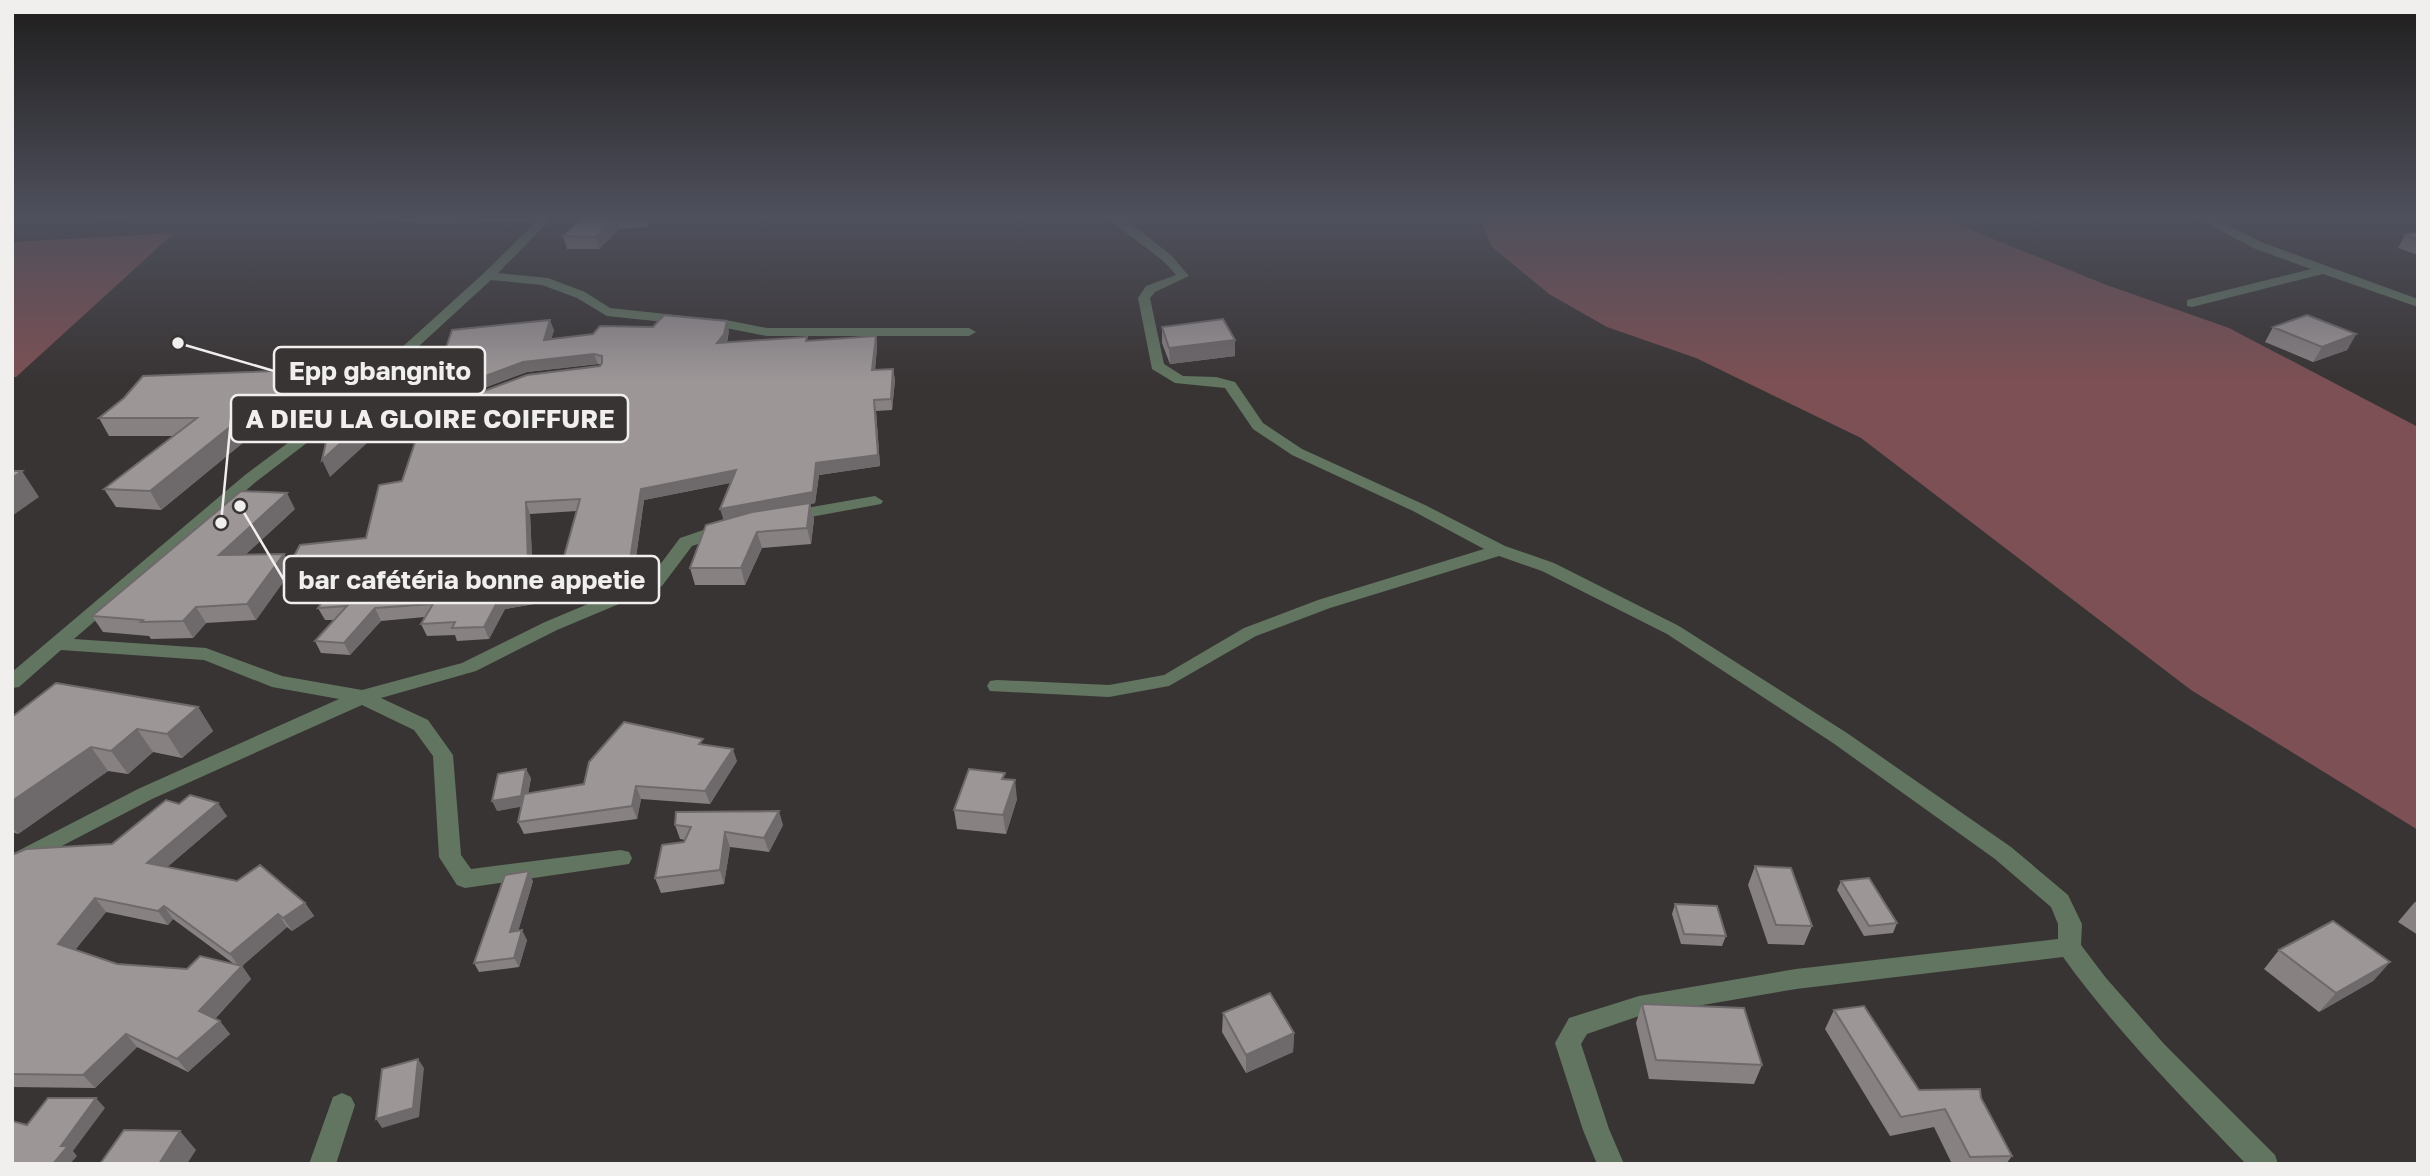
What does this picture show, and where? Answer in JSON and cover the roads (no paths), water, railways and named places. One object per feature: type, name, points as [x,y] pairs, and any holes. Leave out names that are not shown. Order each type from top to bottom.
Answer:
[{"type":"street","points":[[12,682],[251,478],[341,410],[494,270]]},
{"type":"street","points":[[1177,270],[1183,276],[1150,289],[1144,298],[1157,366],[1180,380],[1216,381],[1230,385],[1258,426],[1297,452],[1419,508],[1499,550],[1548,567],[1673,630],[1840,738],[2003,853],[2060,901],[2070,924],[2069,947],[2097,985],[2156,1054],[2264,1164]]},
{"type":"street","points":[[2192,303],[2324,270],[2418,303]]},
{"type":"street","points":[[488,276],[544,281],[580,295],[607,312],[731,325],[767,332],[968,332]]},
{"type":"street","points":[[341,410],[396,417],[458,404]]},
{"type":"street","points":[[769,519],[874,501]]},
{"type":"street","points":[[12,864],[145,794],[362,696],[469,667],[551,626],[611,603],[656,582],[686,542],[711,532],[745,524]]},
{"type":"street","points":[[997,686],[1109,691],[1169,680],[1200,659],[1262,627],[1324,604],[1499,550]]},
{"type":"street","points":[[57,644],[206,654],[279,682],[362,696],[421,726],[443,755],[450,857],[465,878],[621,858]]},
{"type":"street","points":[[1611,1164],[1596,1130],[1568,1043],[1578,1026],[1639,1006],[1796,979],[2069,947]]},
{"type":"street","points":[[322,1164],[342,1105]]},
{"type":"place","name":"Epp gbangnito","points":[[178,343]]},
{"type":"place","name":"bar cafétéria bonne appetie","points":[[240,506]]},
{"type":"place","name":"A DIEU LA GLOIRE COIFFURE","points":[[221,523]]}]
